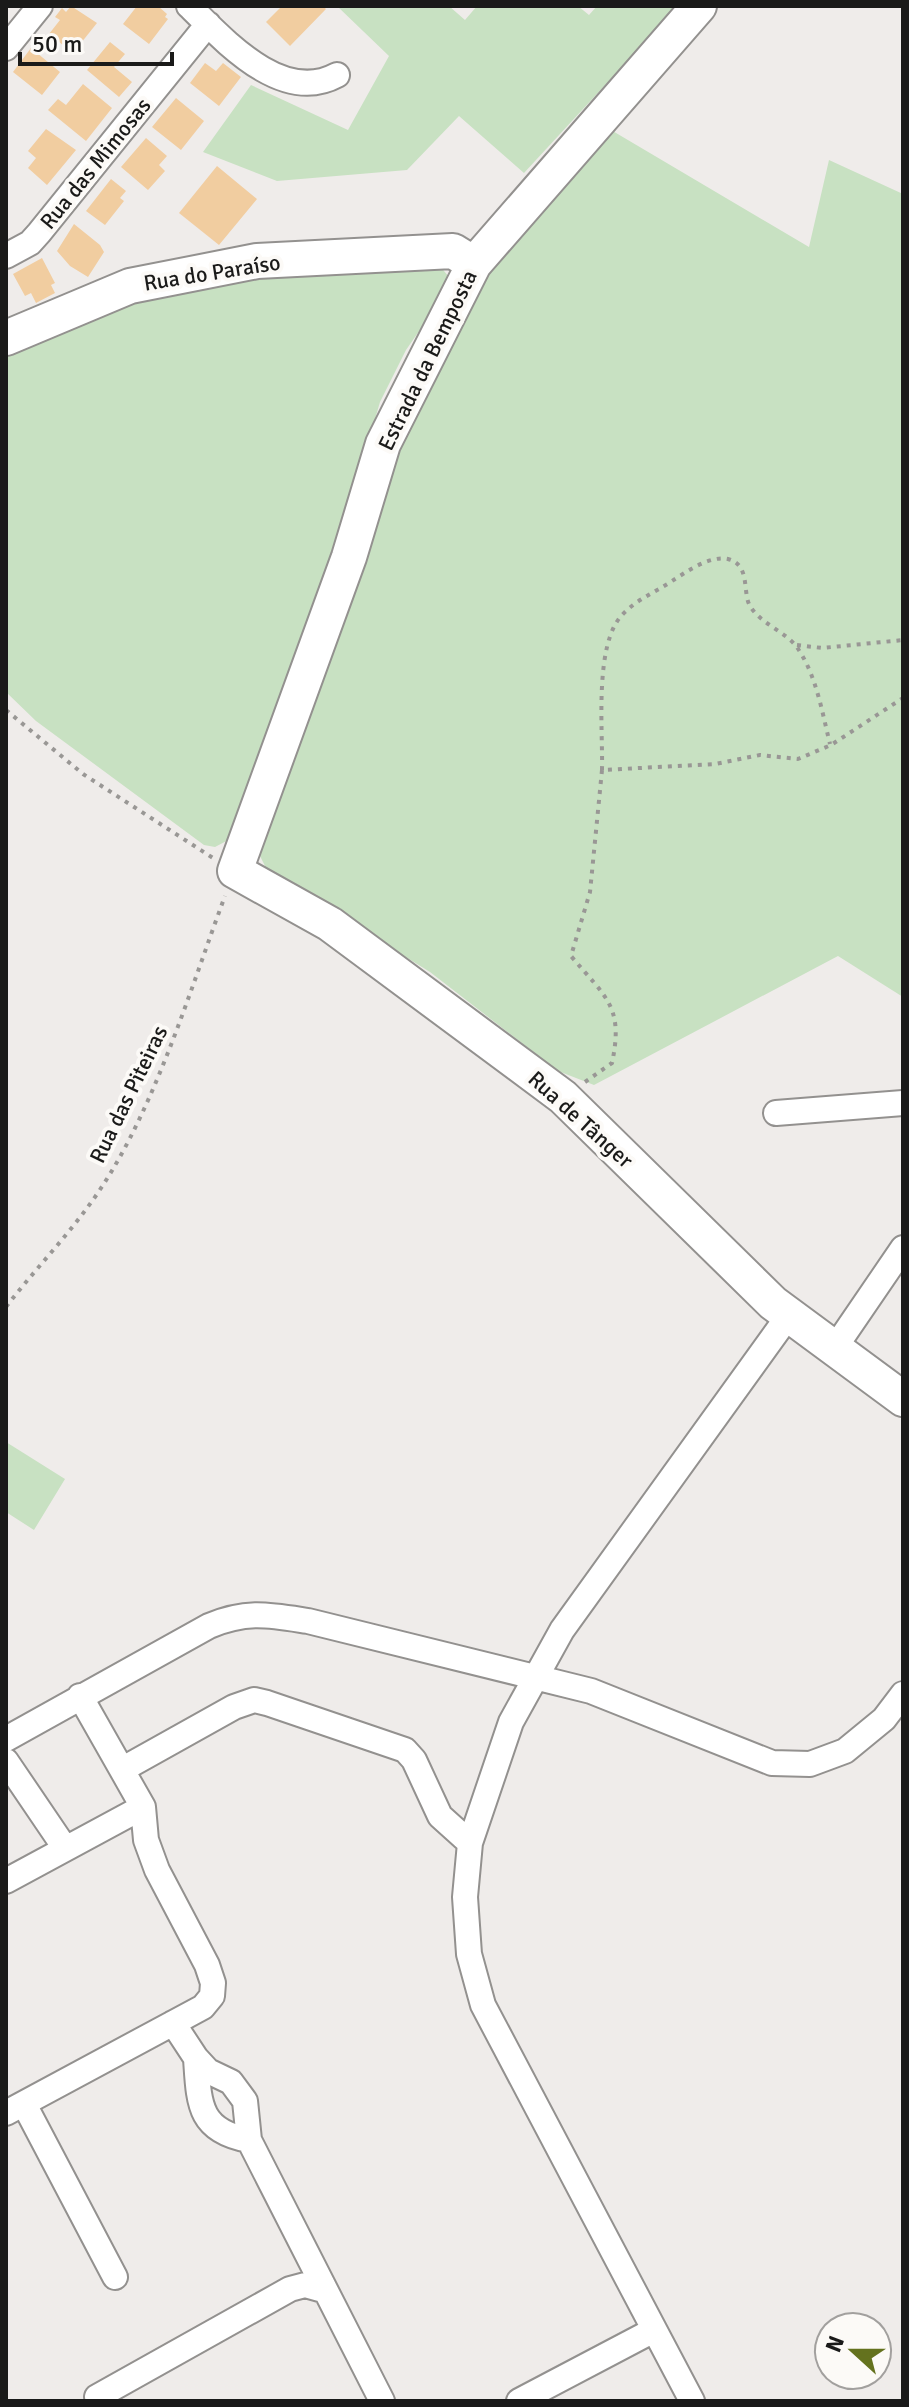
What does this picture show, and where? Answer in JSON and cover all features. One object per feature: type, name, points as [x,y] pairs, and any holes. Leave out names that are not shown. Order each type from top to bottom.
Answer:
[{"type":"street","points":[[6,48],[40,6]]},
{"type":"street","points":[[189,6],[252,64],[274,75],[300,81],[325,82],[337,75]]},
{"type":"street","name":"Estrada da Bemposta","points":[[235,871],[349,557],[383,444],[474,264],[699,6]]},
{"type":"street","name":"Rua das Mimosas","points":[[6,256],[30,243],[39,233],[208,24]]},
{"type":"street","name":"Rua do Paraíso","points":[[6,338],[130,286],[257,261],[453,251],[474,264]]},
{"type":"street","name":"Rua de Tânger","points":[[235,871],[330,924],[563,1097],[789,1315],[903,1399]]},
{"type":"street","points":[[776,1113],[903,1103]]},
{"type":"street","points":[[834,1349],[903,1248]]},
{"type":"street","points":[[692,2401],[483,2005],[469,1954],[465,1897],[470,1843],[511,1722],[534,1676],[562,1630],[789,1315]]},
{"type":"street","points":[[6,1739],[80,1696],[237,1615],[261,1614],[308,1621],[591,1691],[772,1763],[810,1764],[845,1751],[884,1719],[903,1694]]},
{"type":"street","points":[[80,1696],[143,1807],[146,1840],[157,1870],[213,1983],[212,1996],[203,2007],[15,2108],[115,2277]]},
{"type":"street","points":[[123,1769],[234,1707],[254,1700],[405,1750],[414,1760],[440,1816],[470,1843]]},
{"type":"street","points":[[6,1761],[65,1848]]},
{"type":"street","points":[[6,1881],[143,1807]]},
{"type":"street","points":[[173,2023],[196,2058],[208,2071],[231,2082],[245,2101],[249,2140],[382,2401]]},
{"type":"street","points":[[196,2058],[199,2104],[210,2123],[225,2136],[249,2140]]},
{"type":"street","points":[[97,2397],[290,2289],[305,2285],[323,2290]]},
{"type":"street","points":[[519,2401],[654,2330]]},
{"type":"path","points":[[563,1097],[612,1063],[618,1032],[613,1006],[571,956],[590,892],[602,770],[602,680],[611,637],[619,617],[642,596],[688,570],[728,559],[745,576],[749,604],[775,632],[795,645],[822,648],[903,640]]},
{"type":"path","points":[[795,645],[812,679],[831,745]]},
{"type":"path","points":[[602,770],[703,765],[760,755],[798,759],[831,745],[903,698]]},
{"type":"path","points":[[6,710],[83,774],[235,871]]},
{"type":"path","name":"Rua das Piteiras","points":[[6,1307],[88,1206],[123,1147],[171,1048],[235,871]]},
{"type":"green space","points":[[337,6],[449,6],[465,20],[477,6],[578,6],[589,15],[597,6],[678,6],[524,173],[459,116],[407,170],[277,181],[203,152],[251,85],[348,130],[389,56]]},
{"type":"green space","points":[[611,130],[809,247],[829,160],[903,194],[903,997],[838,956],[594,1085],[558,1071],[430,972],[268,872],[259,854],[421,387],[487,277]]},
{"type":"green space","points":[[439,265],[449,277],[442,298],[406,350],[380,402],[336,553],[234,837],[215,847],[204,845],[36,721],[6,692],[6,353],[90,315],[197,288],[278,276]]},
{"type":"green space","points":[[6,1442],[65,1479],[34,1530],[6,1512]]},
{"type":"building","points":[[71,6],[97,23],[73,53],[49,34],[60,20],[55,17],[62,8],[66,12]]},
{"type":"building","points":[[137,6],[158,6],[167,14],[165,17],[168,19],[149,44],[123,24]]},
{"type":"building","points":[[282,6],[323,6],[326,9],[290,46],[266,22]]},
{"type":"building","points":[[110,42],[125,54],[114,67],[132,82],[119,97],[87,70]]},
{"type":"building","points":[[31,48],[60,72],[42,95],[13,72]]},
{"type":"building","points":[[205,63],[216,71],[223,63],[241,77],[219,106],[190,83]]},
{"type":"building","points":[[83,84],[112,108],[86,141],[48,110],[58,99],[66,105]]},
{"type":"building","points":[[176,98],[204,121],[181,150],[152,127]]},
{"type":"building","points":[[46,129],[76,150],[47,185],[28,168],[36,158],[28,151]]},
{"type":"building","points":[[146,138],[167,156],[159,165],[165,171],[148,190],[121,167]]},
{"type":"building","points":[[217,166],[257,199],[219,245],[179,213]]},
{"type":"building","points":[[111,179],[126,191],[120,198],[124,201],[105,225],[86,211]]},
{"type":"building","points":[[74,224],[104,252],[88,277],[70,266],[57,251]]},
{"type":"building","points":[[42,258],[55,283],[51,285],[55,293],[36,303],[31,293],[25,296],[13,274]]}]
